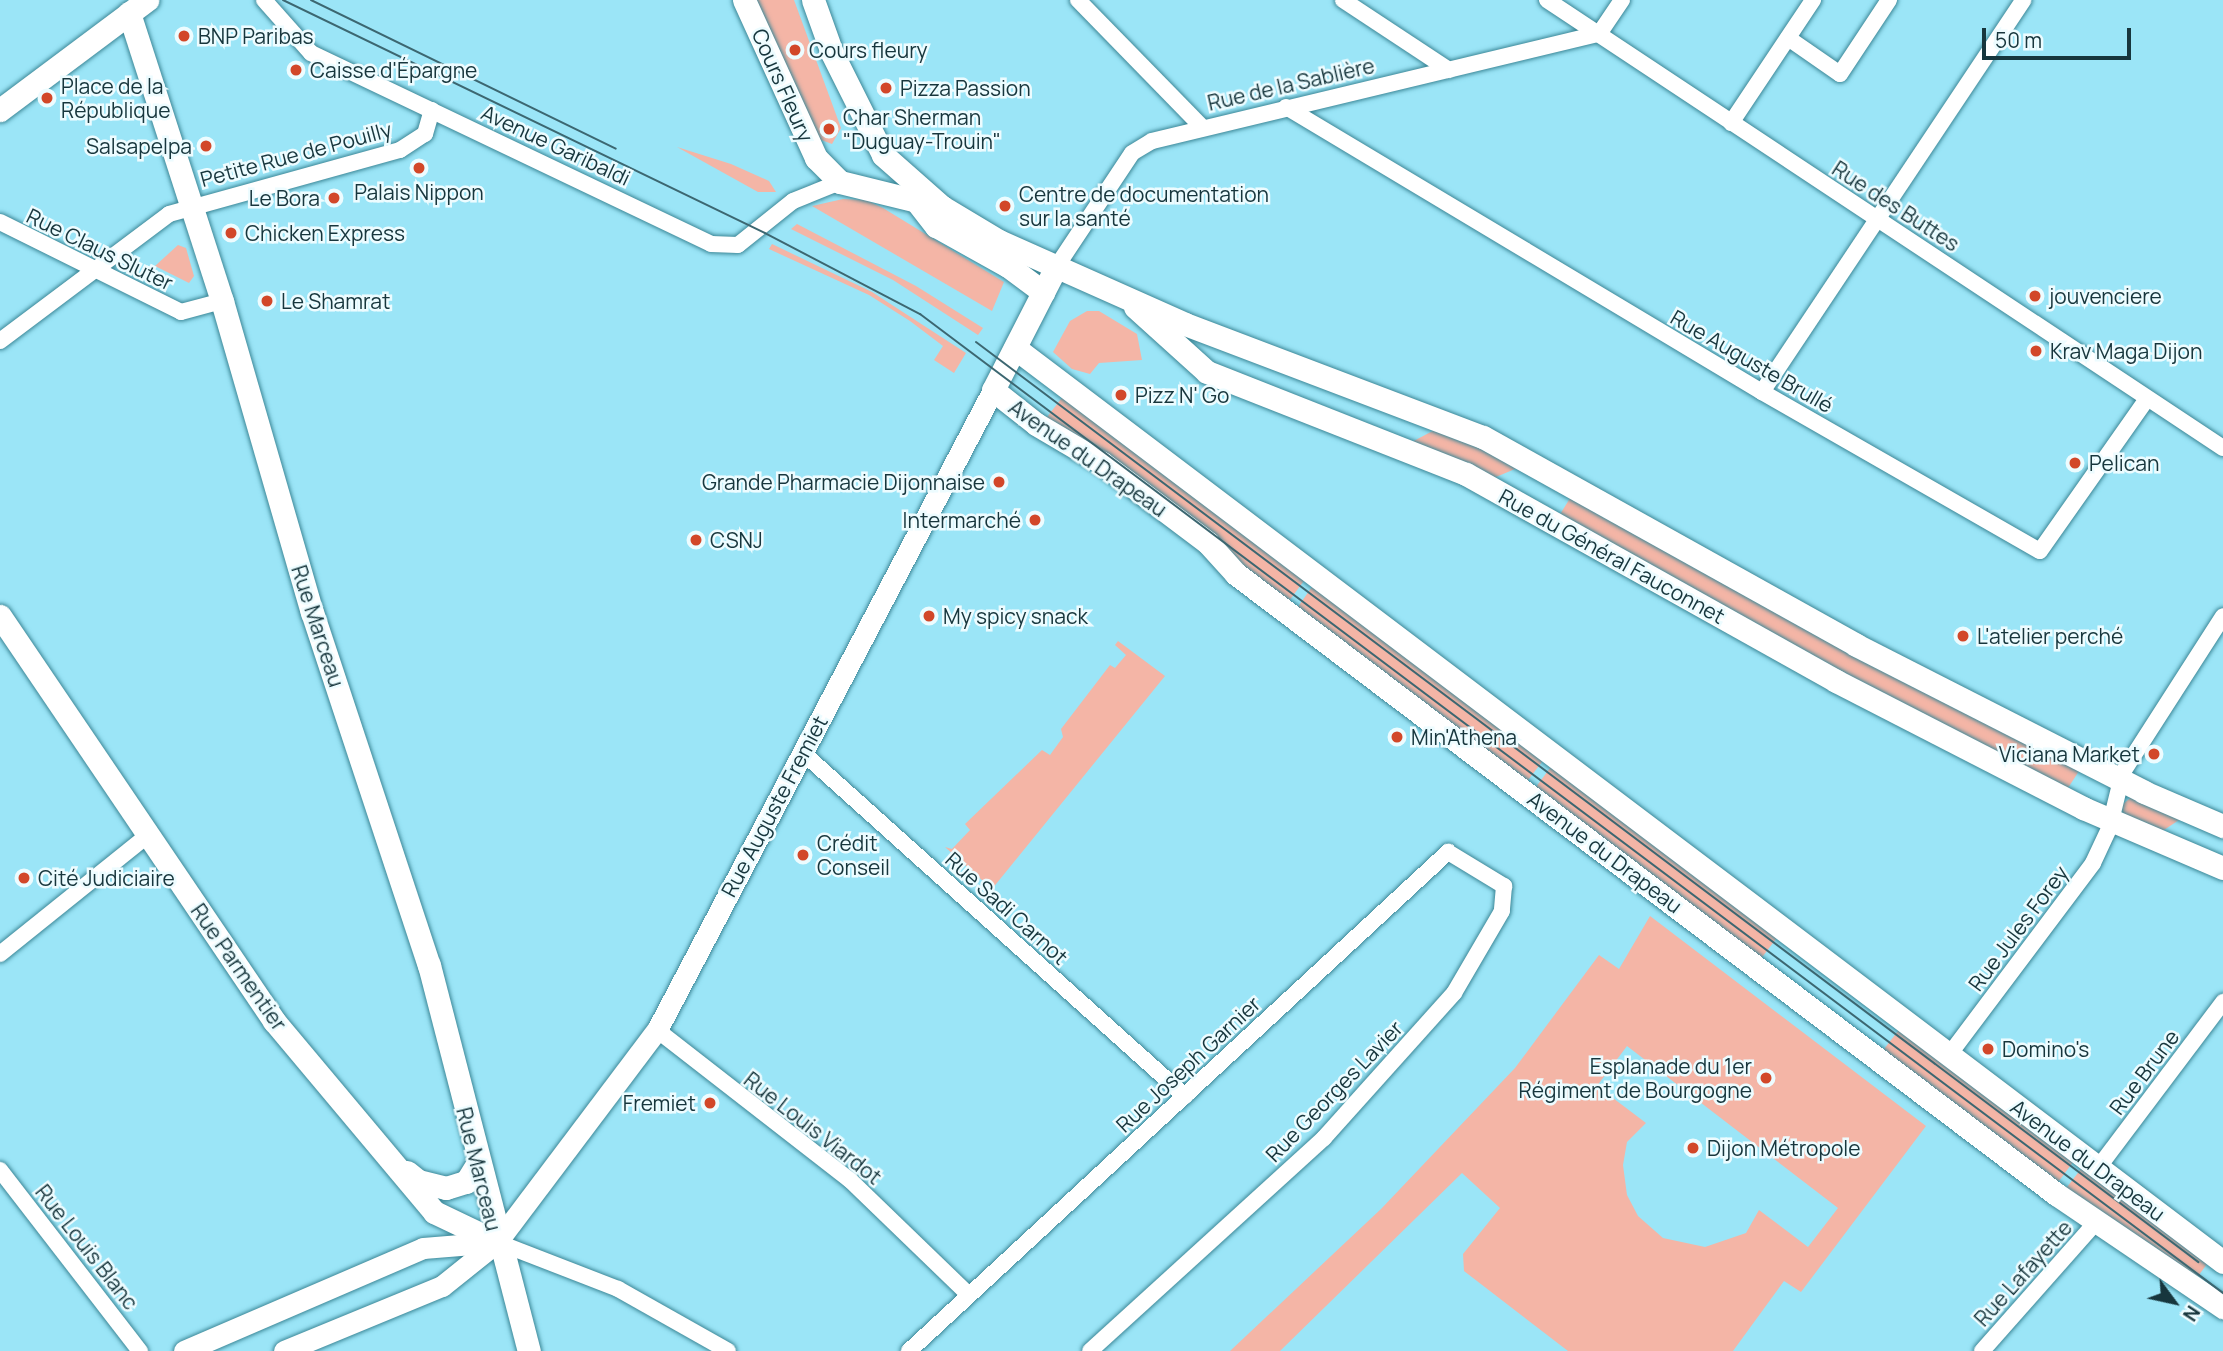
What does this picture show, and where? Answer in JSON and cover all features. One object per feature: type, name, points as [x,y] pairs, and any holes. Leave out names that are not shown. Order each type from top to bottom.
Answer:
[{"type":"main road","name":"Cours Fleury","points":[[744,0],[816,158],[848,183],[942,207]]},
{"type":"main road","points":[[813,0],[832,53],[883,155],[942,207]]},
{"type":"main road","points":[[0,110],[138,7]]},
{"type":"main road","name":"Rue Marceau","points":[[138,7],[191,204],[222,301],[312,612],[429,965],[497,1242],[528,1351]]},
{"type":"main road","points":[[848,183],[883,155]]},
{"type":"main road","points":[[917,202],[936,226],[1008,266],[1043,292]]},
{"type":"main road","name":"Rue du Général Fauconnet","points":[[942,207],[1055,269],[1121,293],[1185,324],[1483,437],[1856,645],[2119,779],[2223,827]]},
{"type":"main road","name":"Rue Auguste Fremiet","points":[[993,390],[1055,269]]},
{"type":"main road","name":"Rue du Général Fauconnet","points":[[1121,293],[1207,372],[1466,474],[1836,681],[2110,820],[2223,868]]},
{"type":"main road","name":"Avenue du Drapeau","points":[[1015,348],[2223,1262]]},
{"type":"main road","name":"Avenue du Drapeau","points":[[993,390],[1036,424],[1092,455],[1208,543],[1236,574],[2096,1222],[2118,1232],[2223,1307]]},
{"type":"main road","name":"Rue Parmentier","points":[[0,616],[274,1021],[398,1164],[434,1212],[497,1242]]},
{"type":"main road","points":[[398,1164],[418,1181],[446,1188],[466,1182],[478,1163]]},
{"type":"street","name":"Avenue Garibaldi","points":[[264,0],[311,52],[711,244],[738,244],[793,201],[848,183]]},
{"type":"street","points":[[1079,0],[1201,126]]},
{"type":"street","points":[[1343,0],[1448,70]]},
{"type":"street","name":"Rue des Buttes","points":[[1547,0],[2223,448]]},
{"type":"street","points":[[1599,34],[1622,0]]},
{"type":"street","points":[[1731,124],[1813,0]]},
{"type":"street","points":[[1788,38],[1840,74],[1889,0]]},
{"type":"street","points":[[1762,392],[2023,0]]},
{"type":"street","name":"Rue de la Sablière","points":[[1055,269],[1132,153],[1152,141],[1201,126],[1599,34]]},
{"type":"street","name":"Rue Auguste Brullé","points":[[1286,107],[1762,392],[2040,551],[2147,399]]},
{"type":"street","name":"Petite Rue de Pouilly","points":[[0,341],[169,214],[191,204],[400,150],[425,134],[432,110]]},
{"type":"street","name":"Rue Claus Sluter","points":[[0,222],[181,312],[222,301]]},
{"type":"street","name":"Rue Auguste Fremiet","points":[[284,1351],[442,1286],[497,1242],[657,1030],[993,390]]},
{"type":"street","points":[[2110,820],[2119,779],[2223,616]]},
{"type":"street","name":"Rue Sadi Carnot","points":[[802,752],[1185,1096]]},
{"type":"street","name":"Rue Jules Forey","points":[[1949,1055],[2093,863],[2110,820]]},
{"type":"street","points":[[0,954],[148,835]]},
{"type":"street","name":"Rue Joseph Garnier","points":[[909,1351],[1447,852],[1504,886]]},
{"type":"street","name":"Rue Georges Lavier","points":[[1090,1351],[1324,1138],[1445,1004],[1502,911],[1504,886]]},
{"type":"street","name":"Rue Brune","points":[[2098,1168],[2223,1002]]},
{"type":"street","name":"Rue Louis Viardot","points":[[657,1030],[850,1180],[969,1295]]},
{"type":"street","name":"Rue Louis Blanc","points":[[0,1170],[140,1351]]},
{"type":"street","name":"Rue Lafayette","points":[[1982,1351],[2096,1222]]},
{"type":"street","points":[[184,1351],[423,1248],[497,1242],[618,1289],[728,1351]]},
{"type":"shaded area","points":[[752,0],[794,0],[841,128],[832,144],[813,137]]},
{"type":"shaded area","points":[[677,147],[731,164],[769,181],[776,192],[758,192]]},
{"type":"shaded area","points":[[843,199],[866,200],[883,208],[1004,282],[992,311],[812,206]]},
{"type":"shaded area","points":[[797,224],[916,286],[983,328],[978,335],[893,280],[791,229]]},
{"type":"shaded area","points":[[772,244],[872,292],[966,353],[954,373],[934,360],[943,346],[910,321],[869,295],[769,249]]},
{"type":"shaded area","points":[[178,245],[186,248],[194,276],[189,283],[155,266]]},
{"type":"shaded area","points":[[1087,311],[1099,311],[1137,334],[1142,360],[1099,363],[1090,374],[1072,369],[1053,352],[1070,321]]},
{"type":"shaded area","points":[[1064,395],[1306,578],[1286,605],[1044,421]]},
{"type":"shaded area","points":[[1442,426],[1522,466],[1489,480],[1408,444]]},
{"type":"shaded area","points":[[1572,495],[2081,768],[2066,791],[1953,735],[1559,516]]},
{"type":"shaded area","points":[[1314,584],[1545,758],[1525,784],[1295,611]]},
{"type":"shaded area","points":[[1118,641],[1165,676],[992,889],[945,847],[952,849],[970,830],[965,824],[1042,750],[1050,755],[1063,737],[1061,729],[1110,665],[1115,668],[1126,655],[1115,645]]},
{"type":"shaded area","points":[[1553,764],[1779,935],[1760,960],[1533,791]]},
{"type":"shaded area","points":[[2134,795],[2185,816],[2158,834],[2122,814],[2123,804]]},
{"type":"shaded area","points":[[1650,916],[1926,1126],[1801,1292],[1784,1281],[1733,1351],[1568,1351],[1464,1271],[1463,1254],[1500,1208],[1462,1173],[1280,1351],[1230,1351],[1381,1209],[1515,1068],[1599,955],[1619,969]],"holes":[[[1627,1046],[1838,1208],[1808,1247],[1759,1210],[1746,1233],[1705,1247],[1663,1238],[1638,1216],[1627,1195],[1623,1165],[1627,1142],[1646,1123],[1597,1086]]]},
{"type":"shaded area","points":[[1901,1027],[2076,1158],[2056,1185],[1881,1053]]},
{"type":"shaded area","points":[[2084,1165],[2207,1264],[2196,1279],[2064,1191]]},
{"type":"tram line","points":[[283,0],[765,233],[920,314],[2223,1293]]},
{"type":"tram line","points":[[311,0],[616,149]]},
{"type":"tram line","points":[[976,342],[2198,1262]]},
{"type":"place","name":"BNP Paribas","points":[[184,36]]},
{"type":"place","name":"Cours fleury","points":[[795,50]]},
{"type":"place","name":"Caisse d'Épargne","points":[[296,70]]},
{"type":"place","name":"Pizza Passion","points":[[886,88]]},
{"type":"place","name":"Place de la République","points":[[47,98]]},
{"type":"place","name":"Char Sherman \"Duguay-Trouin\"","points":[[829,129]]},
{"type":"place","name":"Salsapelpa","points":[[206,146]]},
{"type":"place","name":"Palais Nippon","points":[[419,168]]},
{"type":"place","name":"Le Bora","points":[[334,198]]},
{"type":"place","name":"Centre de documentation sur la santé","points":[[1005,206]]},
{"type":"place","name":"Chicken Express","points":[[231,233]]},
{"type":"place","name":"jouvenciere","points":[[2035,296]]},
{"type":"place","name":"Le Shamrat","points":[[267,301]]},
{"type":"place","name":"Krav Maga Dijon","points":[[2036,351]]},
{"type":"place","name":"Pizz N' Go","points":[[1121,395]]},
{"type":"place","name":"Pelican","points":[[2075,463]]},
{"type":"place","name":"Grande Pharmacie Dijonnaise","points":[[999,482]]},
{"type":"place","name":"Intermarché","points":[[1035,520]]},
{"type":"place","name":"CSNJ","points":[[696,540]]},
{"type":"place","name":"My spicy snack","points":[[929,616]]},
{"type":"place","name":"L'atelier perché","points":[[1963,636]]},
{"type":"place","name":"Min'Athena","points":[[1397,737]]},
{"type":"place","name":"Viciana Market","points":[[2154,754]]},
{"type":"place","name":"Crédit Conseil","points":[[803,855]]},
{"type":"place","name":"Cité Judiciaire","points":[[24,878]]},
{"type":"place","name":"Domino's","points":[[1988,1049]]},
{"type":"place","name":"Esplanade du 1er Régiment de Bourgogne","points":[[1766,1078]]},
{"type":"place","name":"Fremiet","points":[[710,1103]]},
{"type":"place","name":"Dijon Métropole","points":[[1693,1148]]}]
